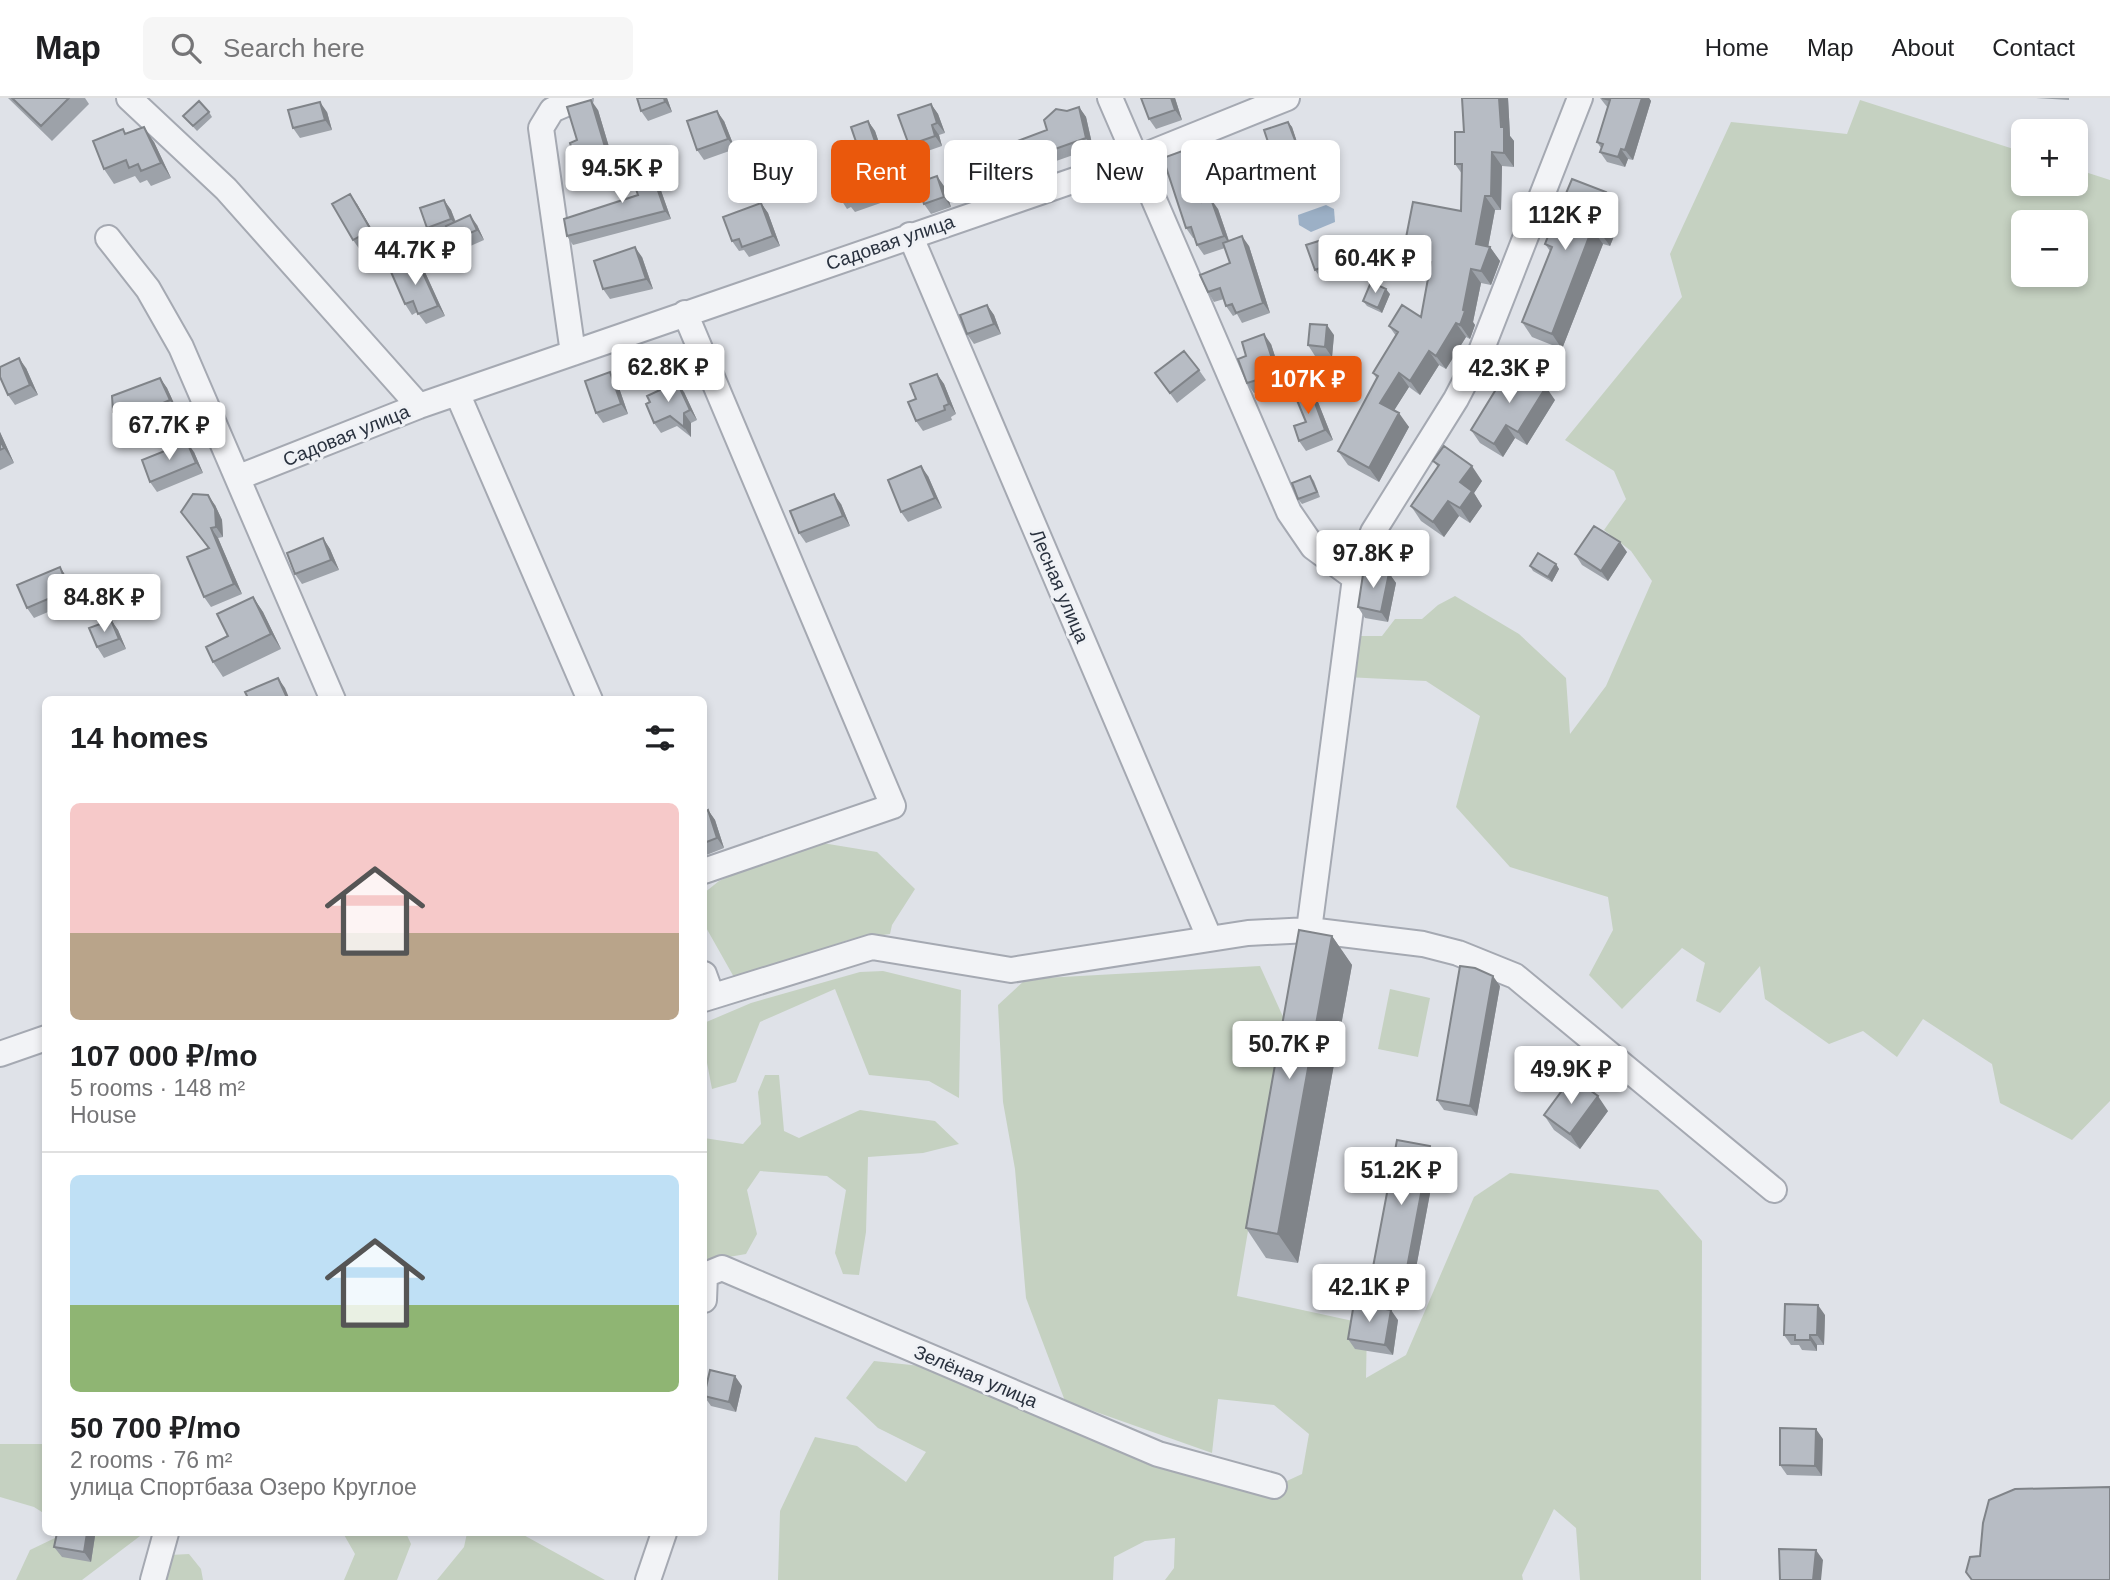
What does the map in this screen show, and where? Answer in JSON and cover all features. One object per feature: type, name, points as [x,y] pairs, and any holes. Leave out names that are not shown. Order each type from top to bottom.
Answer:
[{"type":"street","points":[[129,98],[235,198],[419,406]]},
{"type":"street","points":[[573,353],[541,128],[552,110],[580,98]]},
{"type":"street","points":[[1110,98],[1128,140]]},
{"type":"street","name":"Садовая улица","points":[[1167,146],[1287,98]]},
{"type":"street","points":[[1309,930],[1355,578],[1373,532],[1456,399],[1481,351],[1580,98]]},
{"type":"street","name":"Садовая улица","points":[[239,477],[419,406],[1071,181]]},
{"type":"street","points":[[1155,203],[1289,512],[1313,547],[1355,578]]},
{"type":"street","name":"Лесная улица","points":[[910,235],[1209,937]]},
{"type":"street","points":[[108,238],[148,289],[181,347],[331,696]]},
{"type":"street","points":[[685,313],[893,806],[707,870]]},
{"type":"street","points":[[458,394],[588,696]]},
{"type":"street","points":[[707,990],[872,947],[1011,970],[1209,937],[1309,930],[1423,944],[1458,953],[1515,976],[1774,1190]]},
{"type":"street","points":[[0,1054],[42,1039]]},
{"type":"street","name":"Зелёная улица","points":[[707,1274],[722,1268],[1158,1454],[1274,1486]]},
{"type":"street","points":[[153,1580],[165,1536]]},
{"type":"street","points":[[648,1580],[663,1536]]},
{"type":"green space","points":[[1860,100],[2011,148],[2011,196],[2088,196],[2088,173],[2110,180],[2110,1101],[2072,1140],[2000,1103],[1992,1064],[1923,1019],[1897,1057],[1863,1031],[1829,1044],[1765,999],[1760,966],[1720,1013],[1696,1001],[1705,963],[1682,948],[1622,1009],[1589,975],[1613,930],[1608,897],[1510,867],[1456,807],[1480,716],[1426,681],[1346,677],[1355,636],[1382,636],[1395,619],[1422,619],[1438,605],[1455,596],[1519,634],[1566,678],[1570,734],[1606,686],[1652,581],[1631,551],[1604,530],[1626,499],[1614,471],[1565,440],[1682,297],[1670,254],[1731,122],[1847,134]]},
{"type":"green space","points":[[810,841],[877,852],[915,889],[892,925],[890,934],[848,940],[735,979],[707,929],[707,891],[719,881]]},
{"type":"green space","points":[[1260,966],[1284,1019],[1237,1296],[1367,1324],[1366,1378],[1406,1355],[1474,1197],[1510,1173],[1658,1190],[1702,1241],[1701,1580],[1580,1580],[1576,1528],[1554,1509],[1522,1575],[1523,1580],[1165,1580],[1174,1568],[1175,1538],[1145,1541],[1114,1557],[1113,1580],[778,1580],[780,1511],[815,1437],[857,1446],[906,1482],[926,1452],[878,1428],[846,1398],[874,1361],[930,1367],[1261,1493],[1302,1474],[1309,1434],[1274,1405],[1218,1399],[1212,1453],[1065,1401],[1026,1298],[1015,1169],[1003,1102],[998,1005],[1026,979]]},
{"type":"green space","points":[[883,971],[961,990],[959,1098],[929,1081],[869,1075],[835,989],[760,1022],[736,1082],[712,1089],[707,1063],[707,1022],[751,1003],[860,972]]},
{"type":"green space","points":[[1390,989],[1430,998],[1418,1057],[1378,1049]]},
{"type":"green space","points":[[765,1075],[779,1075],[784,1131],[799,1138],[860,1110],[935,1121],[959,1144],[923,1153],[868,1157],[866,1232],[859,1275],[843,1274],[835,1253],[846,1190],[827,1176],[760,1171],[747,1190],[757,1234],[746,1254],[723,1258],[707,1266],[707,1138],[743,1144],[761,1124],[758,1092]]},
{"type":"green space","points":[[0,1444],[42,1444],[42,1512],[0,1497]]},
{"type":"green space","points":[[140,1536],[82,1580],[16,1580],[30,1550],[55,1538]]},
{"type":"green space","points":[[345,1536],[407,1536],[411,1544],[397,1580],[344,1580],[355,1554]]},
{"type":"green space","points":[[466,1536],[525,1536],[605,1580],[437,1580],[464,1547]]},
{"type":"green space","points":[[189,1554],[201,1569],[203,1580],[164,1580],[170,1555]]},
{"type":"water","points":[[1326,205],[1334,209],[1335,222],[1311,232],[1299,225],[1298,215]]},
{"type":"building","points":[[12,98],[69,98],[41,126]]},
{"type":"building","points":[[637,98],[664,98],[665,102],[641,111]]},
{"type":"building","points":[[1141,98],[1171,98],[1175,110],[1149,119]]},
{"type":"building","points":[[1462,98],[1499,98],[1501,127],[1504,127],[1504,153],[1492,152],[1491,196],[1485,196],[1476,244],[1490,247],[1481,271],[1471,269],[1463,310],[1465,311],[1460,325],[1456,323],[1436,356],[1429,351],[1410,381],[1399,373],[1380,403],[1399,413],[1369,468],[1338,451],[1378,376],[1373,373],[1398,332],[1389,326],[1402,305],[1421,317],[1431,262],[1424,261],[1425,257],[1403,253],[1413,202],[1461,211],[1462,164],[1455,164],[1455,132],[1464,132]]},
{"type":"building","points":[[1602,98],[1642,98],[1625,150],[1621,149],[1618,157],[1600,152],[1603,144],[1597,142],[1610,100]]},
{"type":"building","points":[[591,100],[605,147],[574,156],[570,143],[577,140],[567,107]]},
{"type":"building","points":[[199,101],[209,112],[193,126],[183,116]]},
{"type":"building","points":[[320,102],[325,120],[293,128],[288,110]]},
{"type":"building","points":[[931,104],[937,123],[932,125],[935,136],[923,140],[907,140],[898,115]]},
{"type":"building","points":[[1079,107],[1086,138],[1071,140],[1071,143],[1057,148],[1057,140],[1020,140],[1047,130],[1044,120],[1056,109],[1067,111]]},
{"type":"building","points":[[717,111],[728,139],[697,150],[687,121]]},
{"type":"building","points":[[868,121],[875,140],[855,140],[851,127]]},
{"type":"building","points":[[1288,122],[1295,140],[1267,140],[1264,130]]},
{"type":"building","points":[[144,127],[161,163],[141,171],[138,164],[129,168],[126,160],[104,169],[93,141],[123,129],[125,134]]},
{"type":"building","points":[[1181,151],[1181,203],[1212,203],[1224,236],[1197,245],[1191,227],[1186,228],[1167,170],[1167,157]]},
{"type":"building","points":[[647,159],[665,211],[567,236],[564,219],[638,195],[628,166]]},
{"type":"building","points":[[937,176],[944,197],[930,202],[930,178]]},
{"type":"building","points":[[1572,179],[1606,192],[1600,208],[1607,211],[1599,231],[1592,229],[1552,334],[1522,322],[1552,247],[1545,244],[1554,221],[1548,219],[1555,200],[1562,203]]},
{"type":"building","points":[[350,194],[371,230],[353,240],[332,204]]},
{"type":"building","points":[[444,200],[451,219],[427,228],[420,208]]},
{"type":"building","points":[[761,203],[773,236],[742,247],[739,239],[732,241],[723,217]]},
{"type":"building","points":[[470,215],[477,230],[452,241],[446,226]]},
{"type":"building","points":[[1242,236],[1263,303],[1236,313],[1232,304],[1226,306],[1220,288],[1208,292],[1200,275],[1230,263],[1223,243]]},
{"type":"building","points":[[1325,239],[1333,263],[1315,270],[1306,245]]},
{"type":"building","points":[[635,247],[646,279],[603,289],[594,261]]},
{"type":"building","points":[[417,260],[438,306],[418,314],[413,301],[405,304],[391,272]]},
{"type":"building","points":[[1371,282],[1386,289],[1378,308],[1363,301]]},
{"type":"building","points":[[987,305],[994,324],[967,334],[960,315]]},
{"type":"building","points":[[1310,324],[1327,325],[1325,347],[1308,345]]},
{"type":"building","points":[[1264,334],[1277,374],[1247,383],[1238,359],[1246,356],[1242,342]]},
{"type":"building","points":[[1184,351],[1199,370],[1170,393],[1155,373]]},
{"type":"building","points":[[19,358],[30,385],[8,395],[0,377],[0,367]]},
{"type":"building","points":[[1511,365],[1546,387],[1518,432],[1506,425],[1494,444],[1471,430]]},
{"type":"building","points":[[610,372],[621,404],[596,413],[585,381]]},
{"type":"building","points":[[937,374],[949,404],[944,406],[945,410],[916,421],[908,402],[916,399],[910,384]]},
{"type":"building","points":[[160,378],[170,400],[124,420],[113,412],[112,396]]},
{"type":"building","points":[[677,382],[690,410],[684,413],[684,427],[670,416],[654,423],[646,404],[650,402],[647,396]]},
{"type":"building","points":[[1309,387],[1325,430],[1299,441],[1294,426],[1306,422],[1294,393]]},
{"type":"building","points":[[187,442],[196,463],[150,482],[142,460]]},
{"type":"building","points":[[1444,446],[1472,466],[1460,482],[1472,491],[1460,508],[1448,501],[1433,522],[1411,506],[1439,465],[1433,461]]},
{"type":"building","points":[[921,466],[935,498],[901,512],[888,480]]},
{"type":"building","points":[[1310,476],[1317,492],[1298,499],[1292,483]]},
{"type":"building","points":[[193,494],[208,495],[215,509],[216,527],[211,528],[234,584],[204,597],[187,557],[209,548],[181,512]]},
{"type":"building","points":[[834,494],[843,516],[799,533],[790,511]]},
{"type":"building","points":[[1594,526],[1620,542],[1601,571],[1575,554]]},
{"type":"building","points":[[323,538],[331,560],[295,574],[287,553]]},
{"type":"building","points":[[1538,553],[1556,564],[1548,577],[1530,566]]},
{"type":"building","points":[[60,567],[69,590],[27,608],[17,585]]},
{"type":"building","points":[[1364,568],[1389,573],[1381,612],[1358,607]]},
{"type":"building","points":[[253,597],[271,634],[213,662],[206,647],[228,636],[217,614]]},
{"type":"building","points":[[111,620],[119,639],[97,647],[89,628]]},
{"type":"building","points":[[278,678],[286,696],[247,696],[245,692]]},
{"type":"building","points":[[707,810],[717,838],[707,842]]},
{"type":"building","points":[[1299,930],[1332,936],[1278,1234],[1246,1228]]},
{"type":"building","points":[[1460,966],[1475,968],[1493,976],[1470,1106],[1437,1100]]},
{"type":"building","points":[[1572,1077],[1598,1096],[1570,1134],[1544,1115]]},
{"type":"building","points":[[1397,1140],[1430,1146],[1406,1273],[1373,1267]]},
{"type":"building","points":[[1354,1303],[1391,1310],[1385,1345],[1348,1339]]},
{"type":"building","points":[[1785,1304],[1818,1305],[1817,1335],[1810,1335],[1810,1340],[1795,1340],[1795,1335],[1784,1335]]},
{"type":"building","points":[[710,1370],[735,1376],[729,1402],[707,1397]]},
{"type":"building","points":[[1780,1428],[1816,1429],[1815,1466],[1780,1465]]},
{"type":"building","points":[[2110,1487],[2110,1580],[1972,1580],[1966,1572],[1970,1557],[1980,1556],[1983,1523],[1989,1500],[2015,1489]]},
{"type":"building","points":[[56,1536],[87,1536],[84,1552],[54,1547]]},
{"type":"building","points":[[1779,1549],[1816,1550],[1813,1580],[1780,1580]]}]
